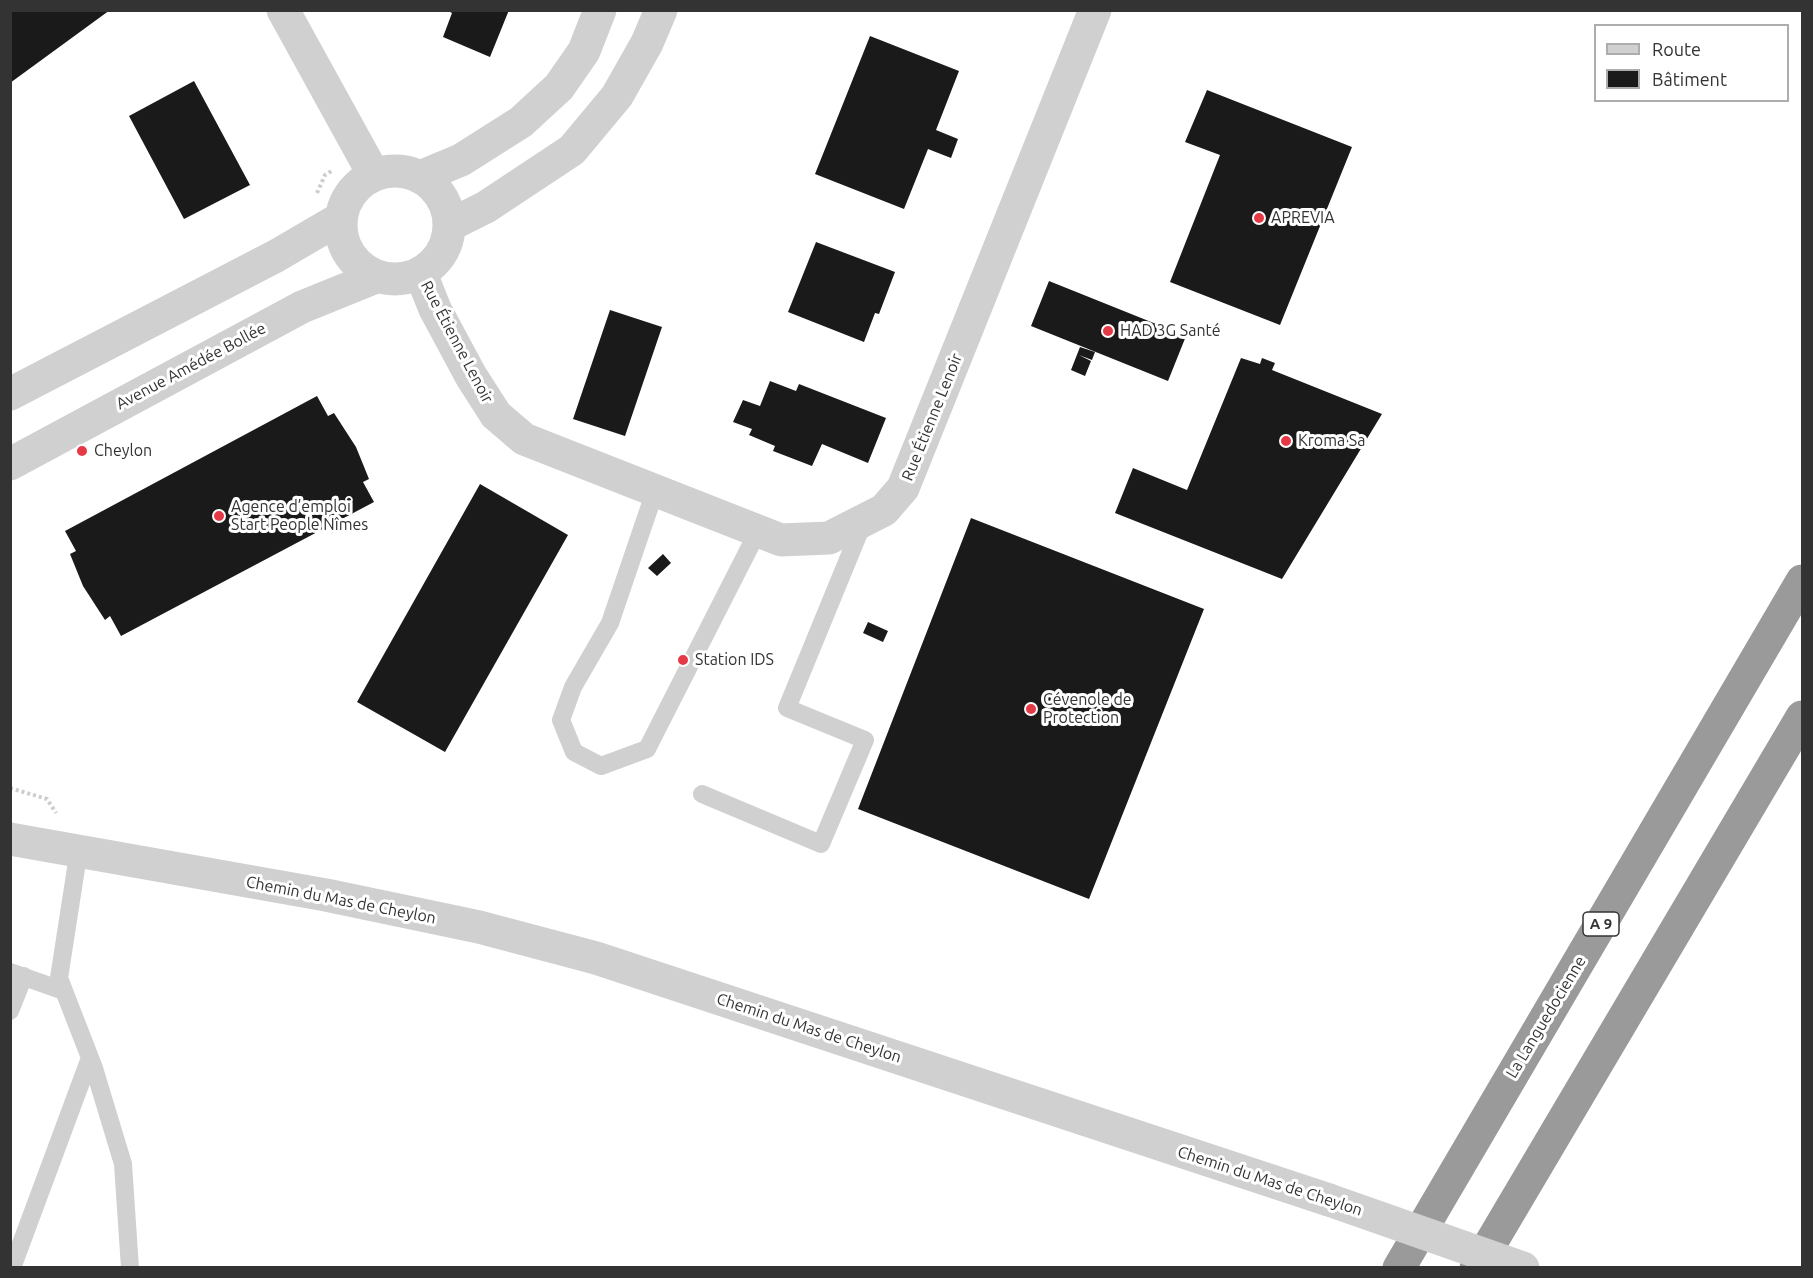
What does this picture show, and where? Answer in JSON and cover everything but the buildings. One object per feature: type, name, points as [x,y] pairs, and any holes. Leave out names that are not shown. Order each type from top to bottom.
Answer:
[{"type":"highway","name":"La Languedocienne","points":[[1399,1268],[1803,581]]},
{"type":"highway","points":[[1476,1268],[1803,717]]},
{"type":"street","points":[[283,10],[374,175]]},
{"type":"street","points":[[420,177],[461,160],[521,122],[565,78],[584,51],[600,10]]},
{"type":"street","points":[[450,225],[486,207],[572,150],[617,96],[648,44],[661,10]]},
{"type":"street","name":"Rue Étienne Lenoir","points":[[421,274],[435,309],[496,415],[524,439],[781,540],[829,538],[884,510],[903,488],[1095,10]]},
{"type":"street","points":[[405,172],[420,177],[432,185],[447,210],[450,225],[442,254],[421,274],[399,279],[376,277],[360,268],[348,254],[341,237],[341,218],[347,200],[358,185],[374,175],[405,172]]},
{"type":"street","points":[[10,394],[276,256],[341,218]]},
{"type":"street","name":"Avenue Amédée Bollée","points":[[10,464],[302,307],[376,277]]},
{"type":"street","name":"Chemin du Mas de Cheylon","points":[[10,823],[79,849]]},
{"type":"street","name":"Chemin du Mas de Cheylon","points":[[10,839],[79,849],[479,927],[596,958],[1329,1200],[1523,1268]]},
{"type":"lane","points":[[655,490],[610,623],[573,687],[561,720],[574,753],[601,766],[647,749],[758,531]]},
{"type":"lane","points":[[702,794],[821,844],[865,740],[787,708],[863,521]]},
{"type":"lane","points":[[79,849],[59,978],[90,1058],[123,1164],[130,1268]]},
{"type":"lane","points":[[10,1011],[17,974],[64,991]]},
{"type":"lane","points":[[12,1268],[90,1058]]},
{"type":"place","name":"APREVIA","points":[[1259,218]]},
{"type":"place","name":"HAD 3G Santé","points":[[1108,331]]},
{"type":"place","name":"Kroma Sa","points":[[1286,441]]},
{"type":"place","name":"Cheylon","points":[[82,451]]},
{"type":"place","name":"Agence d’emploi Start People Nîmes","points":[[219,516]]},
{"type":"place","name":"Station IDS","points":[[683,660]]},
{"type":"place","name":"Cévenole de Protection","points":[[1031,709]]}]
